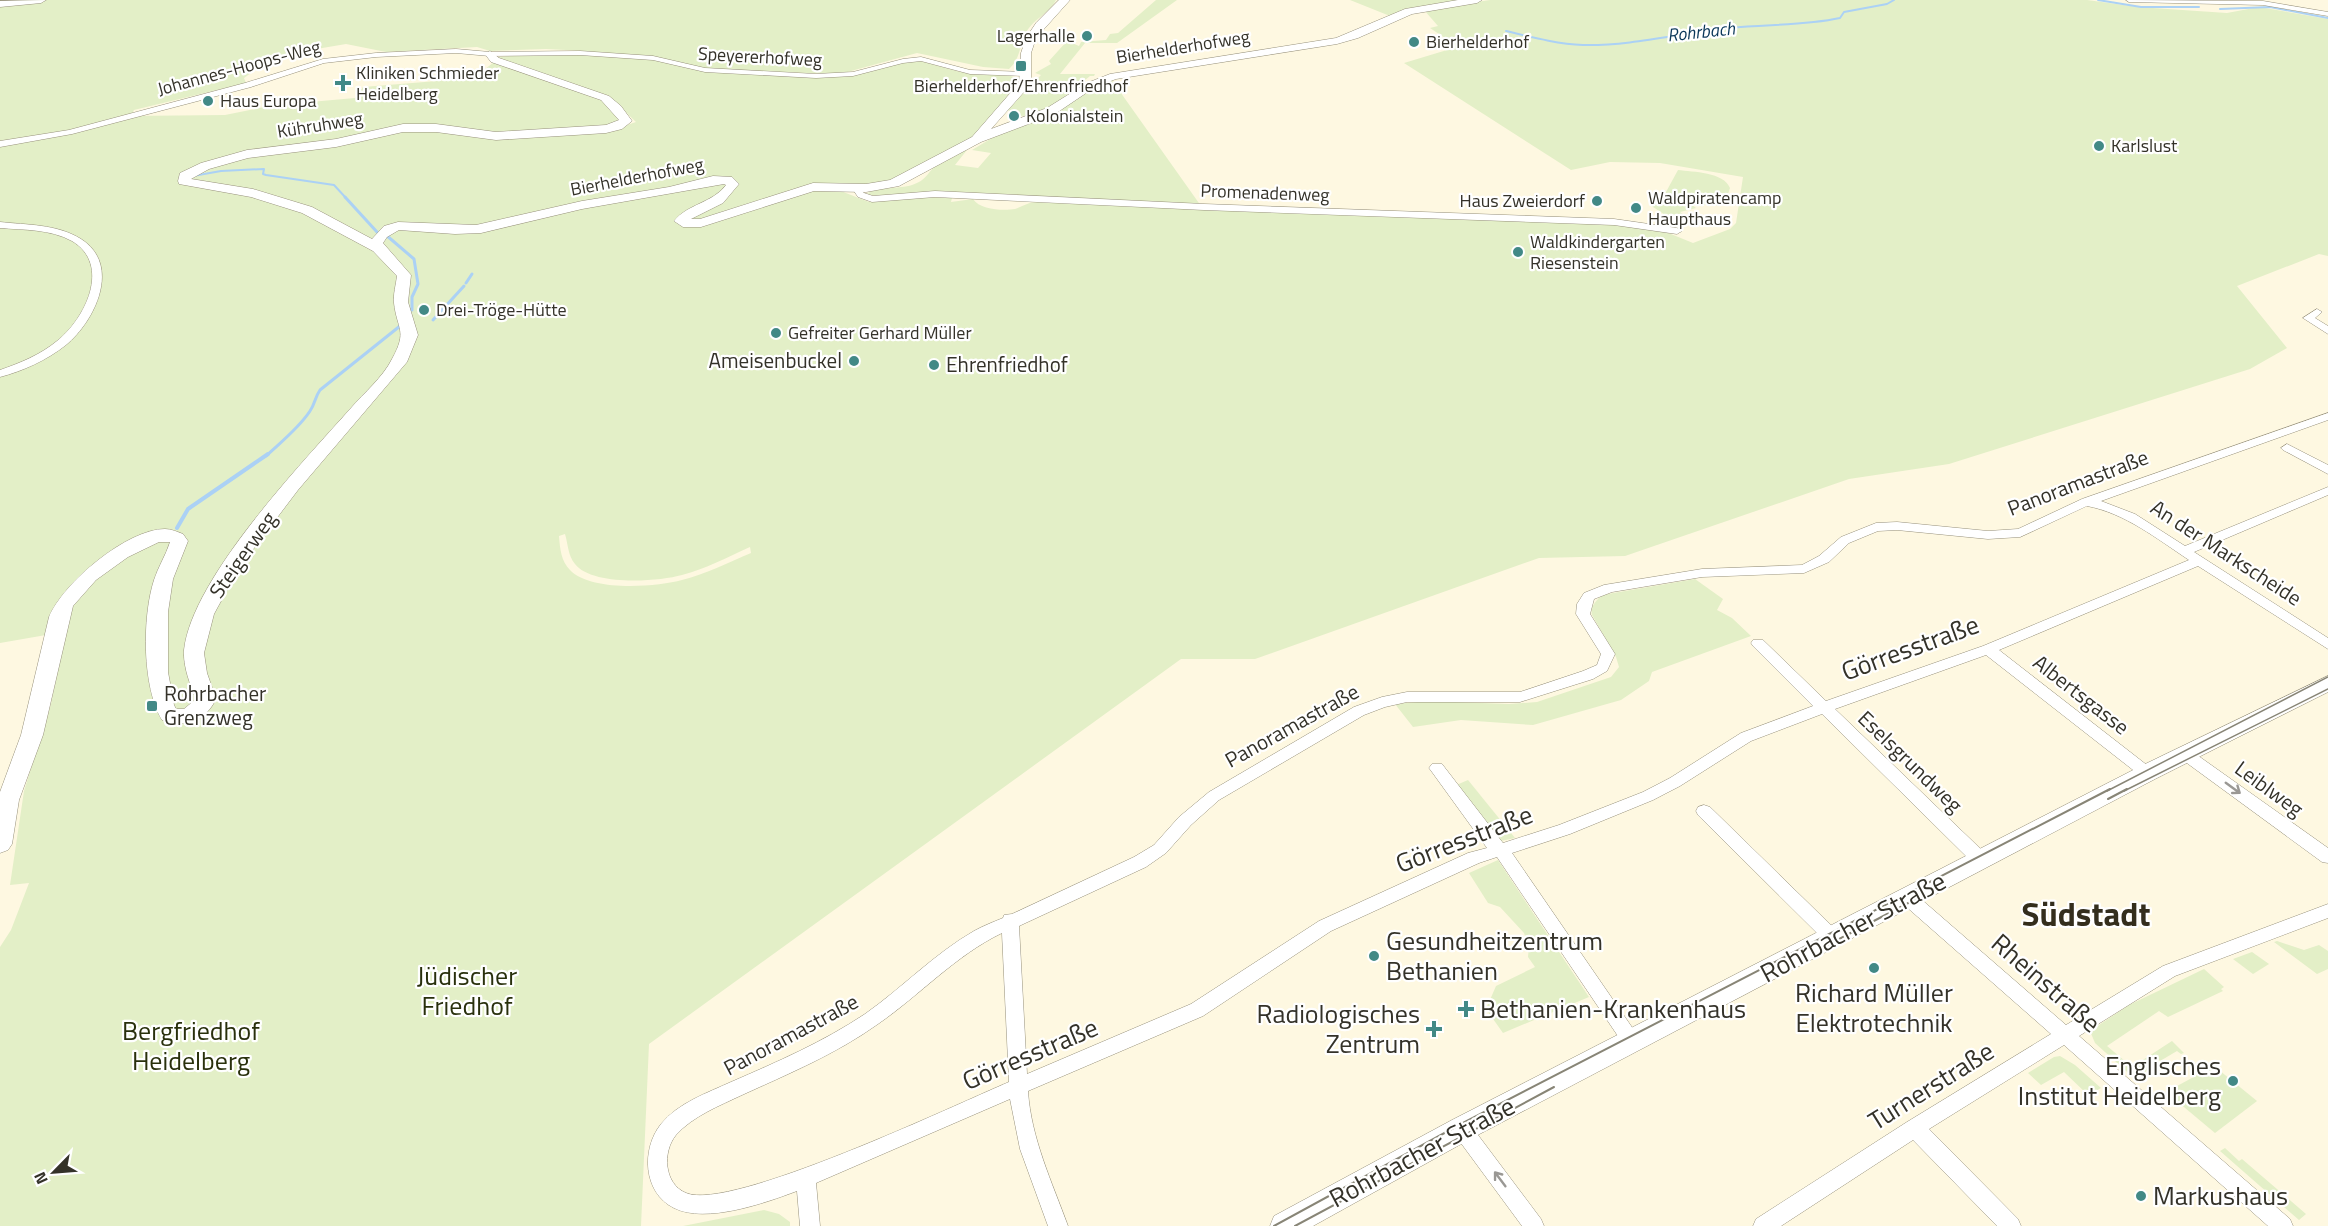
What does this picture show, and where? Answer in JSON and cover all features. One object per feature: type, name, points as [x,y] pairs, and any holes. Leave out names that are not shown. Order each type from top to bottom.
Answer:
[{"type":"street","points":[[0,4],[41,0]]},
{"type":"street","points":[[977,139],[1025,84],[1024,62],[1031,38],[1065,0]]},
{"type":"street","name":"Bierhelderhofweg","points":[[378,248],[376,243],[381,233],[401,225],[459,231],[483,229],[572,207],[715,180],[729,180],[733,186],[715,203],[685,217],[681,221],[683,223],[702,224],[810,188],[878,187],[894,183],[977,139],[1059,107],[1095,83],[1120,74],[1337,41],[1354,36],[1409,11],[1477,0]]},
{"type":"street","points":[[2129,0],[2263,3],[2328,14]]},
{"type":"street","name":"Johannes-Hoops-Weg","points":[[0,144],[69,132],[134,113],[248,85],[332,59],[449,51],[490,54]]},
{"type":"street","name":"Speyererhofweg","points":[[490,54],[549,52],[633,56],[657,58],[705,70],[816,76],[853,74],[903,61],[921,59],[975,73],[1026,74]]},
{"type":"street","name":"Kühruhweg","points":[[378,248],[290,204],[253,192],[188,182],[184,177],[196,169],[238,157],[342,142],[403,128],[509,135],[606,129],[626,121],[617,108],[605,98],[495,60],[490,54]]},
{"type":"street","points":[[1000,113],[1009,119],[1027,121]]},
{"type":"street","name":"Promenadenweg","points":[[856,188],[861,195],[872,199],[913,194],[945,195],[1622,222],[1677,231]]},
{"type":"street","points":[[0,225],[50,231],[74,238],[84,245],[94,258],[98,277],[89,310],[71,334],[36,360],[0,374]]},
{"type":"street","name":"Steigerweg","points":[[0,844],[8,800],[32,735],[62,608],[77,587],[97,569],[121,553],[152,538],[172,536],[179,542],[162,582],[158,608],[159,667],[164,709],[172,716],[184,717],[196,711],[205,701],[195,666],[195,648],[204,614],[219,585],[292,486],[392,373],[408,344],[410,327],[401,302],[404,275],[378,248]]},
{"type":"street","points":[[2317,312],[2308,318],[2328,331]]},
{"type":"street","name":"Panoramastraße","points":[[806,1178],[772,1190],[708,1204],[689,1204],[673,1197],[663,1186],[657,1169],[657,1158],[663,1139],[670,1127],[689,1113],[849,1033],[883,1011],[957,950],[1010,920],[1140,862],[1160,849],[1185,821],[1214,796],[1370,706],[1407,697],[1520,697],[1556,687],[1602,668],[1607,660],[1606,648],[1583,614],[1586,601],[1597,591],[1625,584],[1702,573],[1804,569],[1824,559],[1845,540],[1876,527],[1897,526],[1988,535],[2020,533],[2086,502],[2328,416]]},
{"type":"street","points":[[2287,448],[2328,470]]},
{"type":"street","name":"An der Markscheide","points":[[2116,491],[2119,502],[2131,517]]},
{"type":"street","points":[[2186,551],[2328,492]]},
{"type":"street","name":"An der Markscheide","points":[[2086,502],[2104,505],[2131,517],[2328,644]]},
{"type":"street","name":"Görresstraße","points":[[806,1178],[1197,1010],[1325,926],[1498,849],[1564,830],[1648,796],[1675,782],[1746,737],[1988,649],[2200,560]]},
{"type":"street","name":"Eselsgrundweg","points":[[1758,643],[1981,860]]},
{"type":"street","name":"Albertsgasse","points":[[1988,649],[2147,773]]},
{"type":"street","name":"Rohrbacher Straße","points":[[1284,1226],[1462,1129],[2147,773],[2328,683]]},
{"type":"street","name":"Leiblweg","points":[[2185,754],[2328,857]]},
{"type":"street","points":[[1437,768],[1498,849],[1632,1042]]},
{"type":"street","points":[[1704,811],[1832,938]]},
{"type":"street","name":"Rheinstraße","points":[[1908,898],[2283,1226]]},
{"type":"street","name":"Turnerstraße","points":[[1763,1226],[1914,1128],[2169,972],[2230,946],[2328,911]]},
{"type":"street","points":[[1010,920],[1017,1089],[1030,1149],[1058,1226]]},
{"type":"street","points":[[1914,1128],[2011,1226]]},
{"type":"street","points":[[1462,1129],[1534,1226]]},
{"type":"street","points":[[806,1178],[810,1226]]},
{"type":"green space","points":[[0,0],[1056,0],[1028,30],[1017,57],[1009,69],[983,67],[917,53],[840,74],[777,72],[779,76],[855,75],[902,62],[921,61],[960,72],[1011,76],[1021,80],[972,138],[893,181],[833,188],[869,202],[904,196],[952,198],[951,202],[973,199],[986,208],[999,210],[1015,209],[1038,202],[1638,226],[1661,230],[1693,243],[1730,229],[1736,223],[1743,177],[1660,163],[1610,162],[1571,170],[1404,63],[1447,50],[1440,46],[1451,42],[1430,28],[1438,26],[1424,10],[1490,0],[2087,0],[2138,7],[2227,13],[2259,7],[2328,19],[2328,256],[2319,254],[2237,286],[2287,348],[2250,369],[1949,464],[1849,479],[1625,556],[1539,558],[1255,659],[1181,659],[649,1044],[641,1226],[0,1226],[0,947],[11,930],[29,883],[10,885],[24,791],[51,704],[67,624],[46,635],[0,643]],"holes":[[[346,44],[386,52],[477,47],[490,51],[546,49],[586,51],[497,57],[616,103],[636,122],[621,127],[467,135],[612,126],[623,118],[606,100],[494,62],[474,78],[363,87],[355,98],[299,103],[293,97],[273,97],[264,107],[225,115],[131,116],[134,110],[246,83],[244,78],[251,73],[248,67],[287,54]],[[565,534],[575,564],[583,571],[610,579],[642,580],[682,575],[699,570],[750,547],[751,553],[682,580],[641,586],[608,585],[580,577],[570,570],[562,554],[559,536]]]},
{"type":"green space","points":[[1156,0],[1177,0],[1117,43],[1085,43],[1060,74],[1095,74],[1094,76],[1090,76],[1058,102],[1039,112],[1020,116],[1007,110],[1041,75],[1035,73],[1051,64],[1049,61],[1067,41],[1079,46],[1081,42],[1106,40],[1110,34],[1118,33]]},
{"type":"green space","points":[[1350,0],[1466,0],[1405,9],[1390,16]]},
{"type":"green space","points":[[1111,79],[1201,206],[939,192],[890,196],[867,194],[875,190],[917,183],[940,162],[962,151],[967,150],[955,165],[978,168],[991,153],[972,150],[997,135]]},
{"type":"green space","points":[[1678,170],[1715,176],[1727,183],[1730,188],[1728,194],[1723,193],[1717,200],[1723,205],[1692,205],[1696,208],[1680,212],[1686,217],[1673,220],[1653,207],[1651,203],[1660,203]]},
{"type":"green space","points":[[1695,579],[1723,599],[1717,610],[1732,618],[1751,636],[1652,672],[1649,681],[1621,700],[1533,725],[1461,720],[1413,727],[1395,704],[1428,701],[1509,704],[1537,702],[1611,677],[1619,667],[1616,657],[1592,615],[1593,606],[1602,595]]},
{"type":"green space","points":[[1468,780],[1515,838],[1496,842],[1454,786]]},
{"type":"green space","points":[[1498,860],[1589,997],[1503,1033],[1486,1009],[1496,986],[1535,967],[1528,957],[1529,946],[1524,933],[1500,907],[1488,903],[1469,873]]},
{"type":"green space","points":[[2274,942],[2304,950],[2319,945],[2328,951],[2328,969],[2317,974]]},
{"type":"green space","points":[[2252,952],[2269,964],[2253,974],[2233,959]]},
{"type":"green space","points":[[2204,969],[2224,987],[2221,989],[2223,991],[2168,1017],[2159,1011],[2107,1046],[2132,1067],[2172,1041],[2184,1053],[2177,1051],[2160,1061],[2158,1059],[2153,1063],[2155,1065],[2135,1079],[2095,1043],[2090,1031],[2129,1005]]},
{"type":"green space","points":[[2060,1056],[2075,1065],[2101,1088],[2088,1095],[2064,1072],[2041,1085],[2028,1073],[2054,1057]]},
{"type":"green space","points":[[2214,1066],[2257,1101],[2215,1133],[2166,1092]]},
{"type":"green space","points":[[2225,1148],[2239,1161],[2242,1159],[2306,1214],[2299,1220],[2220,1151]]},
{"type":"green space","points":[[764,1210],[779,1214],[790,1222],[790,1226],[683,1226]]},
{"type":"waterway","name":"Rohrbach","points":[[1506,31],[1544,40],[1601,45],[1730,28],[1826,21],[1840,18],[1844,12],[1887,4],[1894,0]]},
{"type":"waterway","name":"Rohrbach","points":[[2098,0],[2141,7],[2199,7]]},
{"type":"waterway","name":"Rohrbach","points":[[2220,9],[2270,7],[2328,18]]},
{"type":"waterway","points":[[193,176],[221,171],[264,169],[263,174],[266,175],[334,185],[346,198]]},
{"type":"waterway","points":[[345,197],[377,232]]},
{"type":"waterway","points":[[386,235],[414,259],[418,284],[412,297],[412,310]]},
{"type":"waterway","points":[[466,283],[472,274]]},
{"type":"waterway","points":[[433,320],[464,286]]},
{"type":"waterway","points":[[266,456],[306,417],[320,390],[400,326]]},
{"type":"waterway","points":[[177,528],[188,509],[268,454]]},
{"type":"tram line","points":[[2107,791],[2328,677]]},
{"type":"tram line","points":[[2124,791],[2328,689]]},
{"type":"tram line","points":[[1274,1226],[1461,1124],[2110,789]]},
{"type":"tram line","points":[[2108,799],[2127,789]]},
{"type":"tram line","points":[[1820,949],[1916,899]]},
{"type":"tram line","points":[[1295,1226],[1554,1087]]},
{"type":"place","name":"Lagerhalle","points":[[1087,36]]},
{"type":"place","name":"Bierhelderhof","points":[[1414,42]]},
{"type":"place","name":"Bierhelderhof/Ehrenfriedhof","points":[[1021,66]]},
{"type":"place","name":"Kliniken Schmieder Heidelberg","points":[[343,83]]},
{"type":"place","name":"Haus Europa","points":[[208,101]]},
{"type":"place","name":"Kolonialstein","points":[[1014,116]]},
{"type":"place","name":"Karlslust","points":[[2099,146]]},
{"type":"place","name":"Haus Zweierdorf","points":[[1597,201]]},
{"type":"place","name":"Waldpiratencamp Haupthaus","points":[[1636,208]]},
{"type":"place","name":"Waldkindergarten Riesenstein","points":[[1518,252]]},
{"type":"place","name":"Drei-Tröge-Hütte","points":[[424,310]]},
{"type":"place","name":"Gefreiter Gerhard Müller","points":[[776,333]]},
{"type":"place","name":"Ameisenbuckel","points":[[854,361]]},
{"type":"place","name":"Ehrenfriedhof","points":[[934,365]]},
{"type":"place","name":"Rohrbacher Grenzweg","points":[[152,706]]},
{"type":"place","name":"Gesundheitzentrum Bethanien","points":[[1374,956]]},
{"type":"place","name":"Richard Müller Elektrotechnik","points":[[1874,968]]},
{"type":"place","name":"Bethanien-Krankenhaus","points":[[1466,1009]]},
{"type":"place","name":"Radiologisches Zentrum","points":[[1434,1029]]},
{"type":"place","name":"Englisches Institut Heidelberg","points":[[2233,1081]]},
{"type":"place","name":"Markushaus","points":[[2141,1196]]},
{"type":"district","name":"Südstadt","points":[[2086,914]]},
{"type":"park label","name":"Jüdischer Friedhof","points":[[467,991]]},
{"type":"park label","name":"Bergfriedhof Heidelberg","points":[[191,1046]]}]
